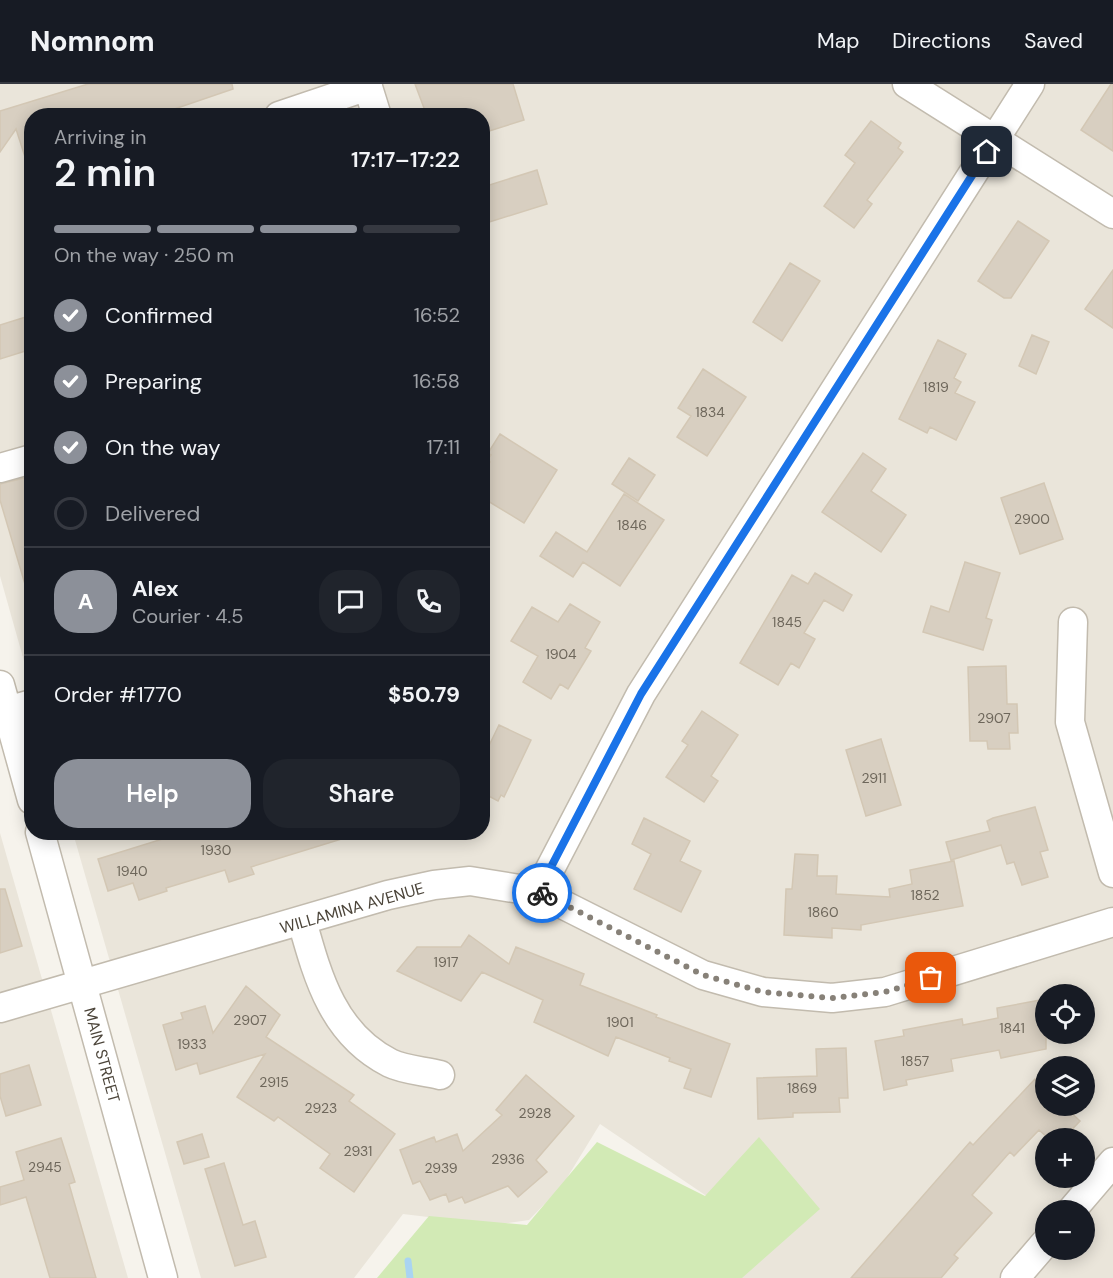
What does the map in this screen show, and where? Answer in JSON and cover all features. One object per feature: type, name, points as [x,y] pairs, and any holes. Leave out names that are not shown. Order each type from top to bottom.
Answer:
[{"type":"street","points":[[907,84],[1113,214]]},
{"type":"street","points":[[538,892],[641,694],[1030,84]]},
{"type":"street","points":[[302,108],[368,85],[375,108]]},
{"type":"street","points":[[0,468],[24,461]]},
{"type":"street","points":[[1073,622],[1070,722],[1113,873]]},
{"type":"street","points":[[13,700],[24,758]]},
{"type":"street","name":"MAIN STREET","points":[[42,840],[163,1278]]},
{"type":"street","name":"WILLAMINA AVENUE","points":[[0,1008],[388,895],[434,885],[470,881],[538,892],[703,975],[763,992],[832,998],[885,992],[1113,922]]},
{"type":"street","points":[[302,921],[325,992],[347,1031],[391,1063],[440,1075]]},
{"type":"street","points":[[1081,1200],[1113,1162]]},
{"type":"street","points":[[1015,1278],[1035,1255]]},
{"type":"shaded area","points":[[0,84],[1113,84],[1113,1278],[711,1278],[748,1224],[600,1124],[562,1186],[529,1220],[495,1225],[403,1214],[354,1278],[201,1278],[75,840],[490,840],[490,108],[24,108],[24,661],[0,576]]},
{"type":"shaded area","points":[[0,833],[128,1278],[0,1278]]},
{"type":"green space","points":[[759,1137],[820,1209],[742,1278],[377,1278],[429,1216],[527,1225],[597,1142],[705,1196]]},
{"type":"building","points":[[88,84],[232,84],[233,89],[177,108],[24,108],[24,154],[16,129],[0,152],[0,111]]},
{"type":"building","points":[[415,84],[513,84],[524,120],[490,131],[490,108],[424,108]]},
{"type":"building","points":[[1113,84],[1113,151],[1081,130]]},
{"type":"building","points":[[871,121],[901,143],[898,148],[903,152],[867,200],[872,204],[854,228],[824,206],[855,163],[845,155]]},
{"type":"building","points":[[537,170],[547,204],[490,222],[490,185]]},
{"type":"building","points":[[1018,221],[1049,241],[1011,298],[1004,298],[978,281]]},
{"type":"building","points":[[790,263],[820,281],[782,341],[753,322]]},
{"type":"building","points":[[1113,270],[1113,328],[1085,309]]},
{"type":"building","points":[[24,318],[24,352],[0,359],[0,325]]},
{"type":"building","points":[[1032,335],[1049,342],[1036,374],[1019,366]]},
{"type":"building","points":[[938,340],[966,354],[954,378],[961,382],[955,393],[975,402],[956,440],[930,427],[927,433],[899,419]]},
{"type":"building","points":[[703,369],[746,397],[707,456],[677,437],[691,416],[678,408]]},
{"type":"building","points":[[500,434],[557,470],[524,523],[490,502],[490,450]]},
{"type":"building","points":[[863,453],[886,469],[871,491],[906,515],[881,552],[822,512]]},
{"type":"building","points":[[629,458],[655,475],[638,501],[612,484]]},
{"type":"building","points":[[24,478],[24,581],[0,500],[0,484]]},
{"type":"building","points":[[1044,483],[1063,539],[1020,554],[1001,498]]},
{"type":"building","points":[[624,494],[664,520],[620,586],[583,562],[573,577],[540,556],[556,532],[587,552]]},
{"type":"building","points":[[965,562],[1000,573],[986,618],[992,620],[983,650],[923,632],[931,606],[949,612]]},
{"type":"building","points":[[815,573],[852,595],[843,611],[824,600],[804,633],[815,639],[799,668],[791,663],[778,685],[740,663],[792,575],[808,584]]},
{"type":"building","points":[[570,604],[600,622],[585,648],[591,651],[568,689],[560,684],[551,699],[523,682],[538,656],[511,641],[532,607],[558,622]]},
{"type":"building","points":[[1006,666],[1007,704],[1017,704],[1018,733],[1009,733],[1010,749],[988,749],[987,741],[970,741],[968,667]]},
{"type":"building","points":[[702,711],[738,735],[711,776],[718,781],[704,802],[666,777],[688,745],[682,741]]},
{"type":"building","points":[[499,725],[531,740],[504,797],[501,795],[498,801],[490,797],[490,744]]},
{"type":"building","points":[[881,739],[901,805],[866,816],[846,750]]},
{"type":"building","points":[[1035,807],[1048,850],[1040,852],[1048,877],[1022,885],[1014,862],[1007,864],[1001,845],[951,860],[946,842],[990,831],[987,821]]},
{"type":"building","points":[[644,818],[690,841],[680,861],[701,871],[681,912],[634,889],[651,854],[632,844]]},
{"type":"building","points":[[159,840],[338,840],[251,867],[254,874],[229,882],[225,870],[166,888],[167,891],[139,900],[133,883],[108,891],[98,859]]},
{"type":"building","points":[[795,854],[818,855],[817,876],[837,876],[836,894],[890,897],[889,889],[912,884],[910,870],[954,861],[963,906],[861,925],[861,930],[832,928],[832,938],[784,935],[786,889],[792,889]]},
{"type":"building","points":[[0,889],[5,889],[22,946],[0,953]]},
{"type":"building","points":[[469,935],[509,964],[516,947],[584,974],[580,985],[657,1015],[656,1017],[730,1044],[711,1097],[684,1088],[691,1069],[669,1061],[670,1058],[616,1037],[608,1056],[534,1022],[543,1000],[482,972],[461,1001],[397,971],[417,947],[461,947]]},
{"type":"building","points":[[246,986],[280,1015],[266,1037],[354,1095],[349,1101],[395,1134],[354,1192],[320,1168],[330,1154],[278,1117],[274,1121],[237,1097],[265,1054],[200,1074],[197,1063],[176,1070],[163,1025],[183,1019],[181,1013],[205,1006],[213,1033]]},
{"type":"building","points":[[1035,1001],[1035,1044],[1046,1044],[1046,1049],[1001,1058],[999,1050],[951,1059],[953,1071],[906,1080],[907,1085],[884,1090],[875,1041],[904,1036],[903,1030],[962,1019],[963,1025],[998,1018],[997,1008]]},
{"type":"building","points":[[846,1048],[848,1098],[839,1098],[840,1112],[793,1113],[793,1117],[758,1119],[757,1078],[817,1076],[816,1049]]},
{"type":"building","points":[[29,1065],[41,1105],[6,1116],[0,1096],[0,1074]]},
{"type":"building","points":[[526,1075],[574,1116],[536,1160],[547,1172],[518,1197],[508,1186],[465,1203],[462,1197],[449,1202],[446,1194],[430,1200],[420,1181],[413,1184],[400,1150],[434,1137],[436,1142],[457,1134],[463,1151],[502,1115],[496,1110]]},
{"type":"building","points":[[1035,1079],[1035,1116],[1075,1116],[1080,1121],[1073,1128],[1035,1128],[1035,1134],[1014,1156],[1010,1152],[972,1195],[992,1213],[954,1255],[958,1258],[941,1278],[851,1278],[970,1142],[973,1145]]},
{"type":"building","points":[[202,1134],[209,1157],[184,1164],[177,1142]]},
{"type":"building","points":[[61,1138],[75,1182],[69,1184],[96,1278],[50,1278],[26,1197],[0,1205],[0,1187],[24,1180],[16,1152]]},
{"type":"building","points":[[224,1163],[243,1225],[255,1221],[266,1257],[235,1266],[205,1169]]},
{"type":"waterway","points":[[408,1261],[410,1278]]},
{"type":"way so far","points":[[542,893],[703,975],[763,992],[832,998],[885,992],[931,978]]},
{"type":"route","points":[[542,893],[538,892],[641,694],[987,152]]}]
